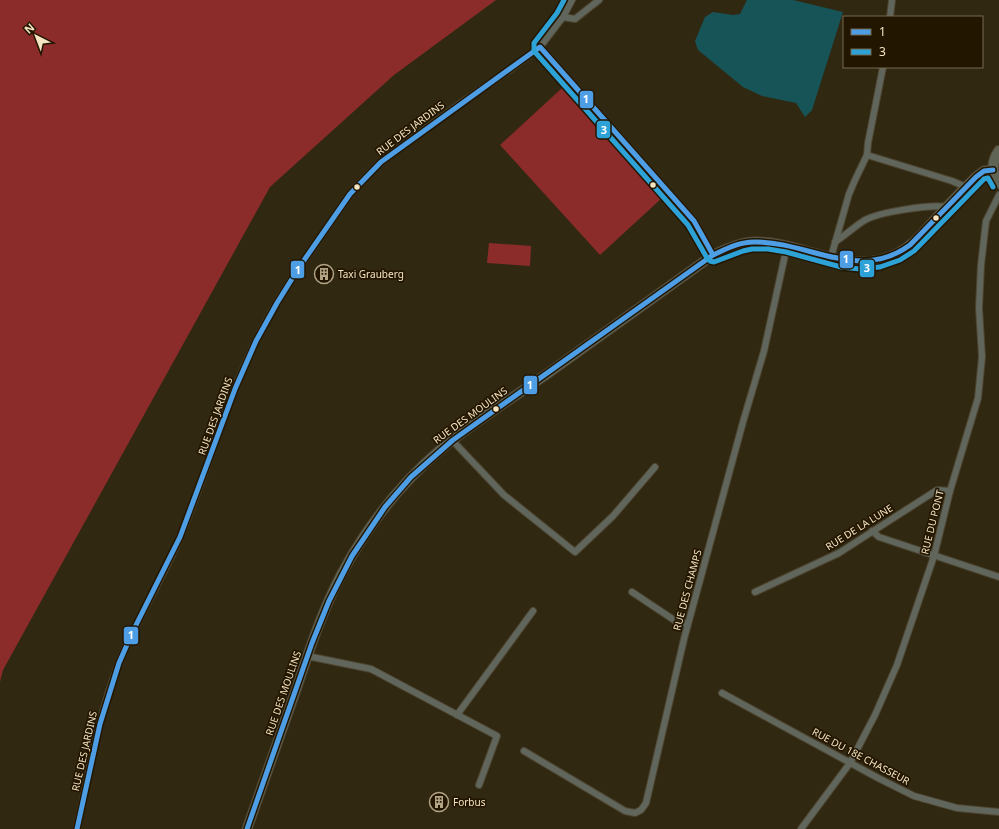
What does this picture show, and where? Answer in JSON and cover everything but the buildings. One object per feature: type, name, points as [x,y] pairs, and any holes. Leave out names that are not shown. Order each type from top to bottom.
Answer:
[{"type":"main road","points":[[999,151],[994,160],[993,170],[999,183]]},
{"type":"main road","name":"RUE DES MOULINS","points":[[247,829],[307,656],[332,593],[342,573],[365,535],[391,500],[412,477],[452,440],[713,255],[734,246],[752,242],[787,246],[847,261],[859,262],[879,260],[897,254],[913,242],[980,173],[993,170]]},
{"type":"street","name":"RUE DES JARDINS","points":[[77,829],[99,723],[119,664],[130,638],[179,540],[195,500],[232,395],[255,343],[270,314],[350,194],[364,178],[394,152],[540,47],[563,17],[572,0]]},
{"type":"street","points":[[563,17],[575,19],[599,0]]},
{"type":"street","points":[[890,16],[892,0]]},
{"type":"street","points":[[540,47],[694,221],[713,255]]},
{"type":"street","points":[[831,257],[849,194],[867,154],[883,68]]},
{"type":"street","points":[[867,154],[952,181],[966,187]]},
{"type":"street","name":"RUE DU PONT","points":[[801,829],[850,763],[875,714],[897,665],[934,556],[950,491],[978,398],[982,357],[979,308],[981,265],[986,221],[999,195]]},
{"type":"street","points":[[835,242],[866,220],[872,218],[905,210],[936,206],[947,207]]},
{"type":"street","name":"RUE DES CHAMPS","points":[[524,751],[625,810],[635,813],[641,810],[646,802],[688,624],[764,351],[787,246]]},
{"type":"street","points":[[452,440],[504,495],[575,552],[613,516],[654,467]]},
{"type":"street","name":"RUE DE LA LUNE","points":[[755,592],[839,553],[937,490],[950,491]]},
{"type":"street","points":[[872,531],[879,537],[999,577]]},
{"type":"street","name":"RUE DES CHAMPS","points":[[632,592],[674,620],[688,624]]},
{"type":"street","points":[[457,715],[533,611]]},
{"type":"street","points":[[307,656],[371,669],[497,736],[479,785]]},
{"type":"street","name":"RUE DU 18E CHASSEUR","points":[[722,693],[914,796],[957,808],[999,812]]},
{"type":"shaded area","points":[[0,0],[496,0],[394,75],[270,187],[3,670],[0,682]]},
{"type":"shaded area","points":[[562,88],[662,198],[600,255],[500,145]]},
{"type":"shaded area","points":[[489,243],[531,246],[530,266],[487,263]]},
{"type":"water","points":[[747,0],[793,0],[843,12],[812,110],[805,117],[796,103],[762,96],[743,87],[698,50],[695,41],[705,17],[713,12],[733,15],[740,14]]},
{"type":"transit line","name":"3","points":[[564,0],[557,13],[534,43],[534,51],[688,225],[710,261],[714,262],[752,249],[768,249],[786,252],[841,267],[860,269],[880,267],[900,260],[914,251],[984,179],[988,178],[993,187]]},
{"type":"transit line","name":"1","points":[[77,829],[100,724],[119,663],[133,631],[180,537],[235,389],[256,341],[300,266],[350,194],[381,162],[540,47],[694,221],[713,255]]},
{"type":"transit line","name":"1","points":[[247,829],[312,643],[329,601],[352,556],[385,507],[411,477],[453,440],[713,255],[728,248],[748,242],[754,242],[774,243],[852,260],[871,260],[891,256],[910,245],[976,177],[984,171],[993,170]]},
{"type":"place","name":"Taxi Grauberg","points":[[324,274]]},
{"type":"place","name":"Forbus","points":[[439,802]]}]
